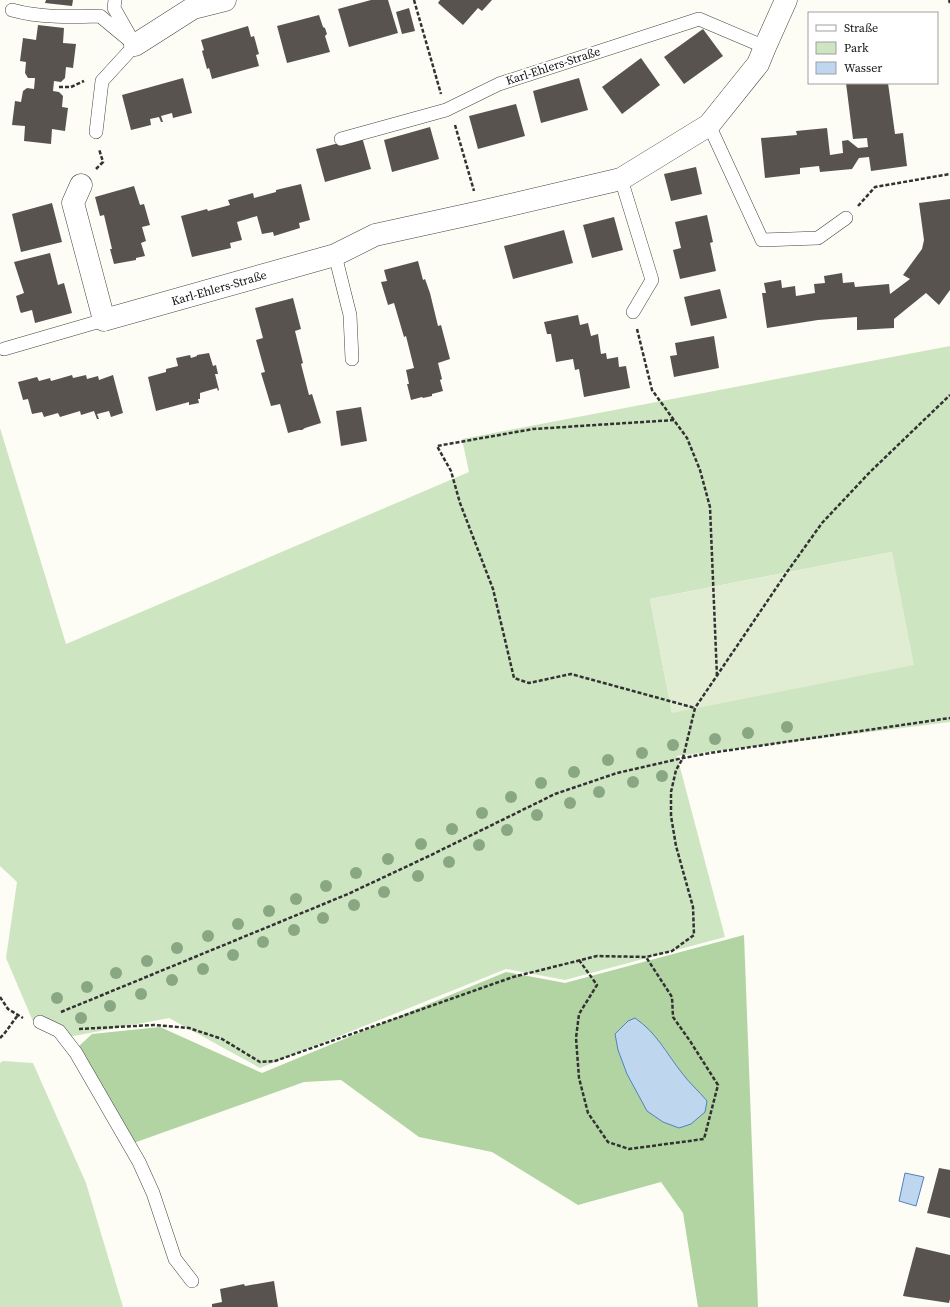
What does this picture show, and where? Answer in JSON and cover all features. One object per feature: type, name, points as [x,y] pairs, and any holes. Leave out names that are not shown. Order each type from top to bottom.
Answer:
[{"type":"street","points":[[135,45],[192,8],[225,0]]},
{"type":"street","name":"Karl-Ehlers-Straße","points":[[104,320],[335,255],[376,235],[622,179],[710,125],[758,64],[786,0]]},
{"type":"street","points":[[86,179],[73,203],[104,320]]},
{"type":"lane","points":[[115,0],[114,8],[135,45]]},
{"type":"lane","points":[[12,10],[28,15],[73,17],[100,16],[135,45]]},
{"type":"lane","name":"Karl-Ehlers-Straße","points":[[340,139],[446,110],[499,84],[699,19],[765,47]]},
{"type":"lane","points":[[96,132],[102,81],[135,45]]},
{"type":"lane","points":[[710,125],[762,240],[818,238],[846,218]]},
{"type":"lane","points":[[622,179],[652,280],[633,312]]},
{"type":"lane","points":[[335,255],[350,315],[352,359]]},
{"type":"lane","name":"Karl-Ehlers-Straße","points":[[4,349],[104,320]]},
{"type":"lane","points":[[40,1022],[59,1031],[76,1053],[135,1155],[153,1193],[175,1259],[192,1281]]},
{"type":"path","points":[[414,0],[446,110]]},
{"type":"path","points":[[455,127],[474,189]]},
{"type":"path","points":[[86,179],[102,162],[96,132]]},
{"type":"path","points":[[846,218],[875,187],[950,174]]},
{"type":"path","points":[[639,337],[652,390],[687,438],[700,470],[710,507],[717,677]]},
{"type":"path","points":[[59,1031],[154,1025],[188,1028],[222,1039],[260,1062],[275,1061],[513,976],[597,956],[646,957],[672,951],[694,935],[693,907],[676,846],[671,816],[671,792],[676,770],[683,758],[695,708],[822,522],[870,472],[950,395]]},
{"type":"path","points":[[674,420],[533,429],[437,446],[451,471],[460,503],[493,589],[514,678],[529,683],[571,674],[695,708]]},
{"type":"path","points":[[40,1022],[63,1011],[348,894],[555,794],[617,773],[683,758],[950,718]]},
{"type":"path","points":[[579,960],[597,985],[579,1014],[576,1038],[580,1085],[588,1113],[608,1142],[629,1149],[704,1139],[718,1085],[690,1041],[672,1017],[672,997],[646,957]]},
{"type":"path","points":[[0,997],[8,1009],[18,1015],[0,1038]]},
{"type":"green space","points":[[950,346],[950,722],[677,756],[725,937],[565,980],[506,969],[260,1068],[169,1018],[63,1038],[35,1026],[6,958],[17,882],[0,866],[0,428],[66,644],[469,472],[462,439]],"holes":[[[892,552],[672,713],[650,599]]]},
{"type":"green space","points":[[892,552],[914,665],[672,713],[650,599]]},
{"type":"green space","points":[[744,935],[758,1307],[698,1307],[683,1213],[661,1182],[578,1205],[492,1152],[419,1137],[341,1080],[304,1082],[128,1145],[78,1047],[92,1034],[160,1027],[262,1073],[506,972],[565,983]],"holes":[[[618,1030],[663,1046],[681,1073],[707,1101]]]},
{"type":"green space","points":[[3,1061],[33,1063],[86,1183],[123,1307],[0,1307],[0,1063]]},
{"type":"water","points":[[635,1018],[649,1030],[685,1077],[707,1101],[705,1112],[691,1124],[679,1128],[663,1122],[647,1111],[627,1074],[618,1050],[615,1034],[628,1021]]},
{"type":"water","points":[[905,1173],[924,1177],[916,1206],[899,1201]]},
{"type":"building","points":[[46,0],[73,0],[72,6],[45,3]]},
{"type":"building","points":[[371,0],[388,0],[398,33],[349,47],[338,9]]},
{"type":"building","points":[[440,0],[492,0],[482,11],[478,8],[463,25],[438,3]]},
{"type":"building","points":[[409,8],[415,31],[402,34],[396,12]]},
{"type":"building","points":[[319,15],[327,34],[325,36],[330,52],[287,63],[277,26]]},
{"type":"building","points":[[38,25],[64,28],[63,43],[76,44],[73,68],[66,67],[65,78],[61,82],[54,81],[53,91],[59,92],[63,96],[62,107],[68,108],[65,131],[52,129],[51,144],[24,141],[25,126],[12,125],[15,101],[21,102],[23,91],[27,88],[34,89],[35,78],[28,78],[25,73],[26,62],[20,61],[23,38],[36,40]]},
{"type":"building","points":[[248,26],[251,37],[254,36],[259,54],[256,55],[259,66],[212,79],[209,68],[207,69],[202,51],[204,50],[201,40]]},
{"type":"building","points":[[703,29],[723,56],[684,84],[664,57]]},
{"type":"building","points":[[641,58],[660,85],[622,114],[602,87]]},
{"type":"building","points":[[183,78],[192,113],[173,118],[172,113],[161,116],[163,122],[161,122],[159,117],[150,119],[151,125],[131,130],[122,95]]},
{"type":"building","points":[[579,78],[588,110],[541,123],[533,91]]},
{"type":"building","points":[[846,84],[888,84],[895,134],[903,133],[907,166],[871,171],[869,157],[859,158],[852,169],[820,172],[819,166],[800,168],[800,174],[765,178],[761,138],[797,135],[796,131],[827,128],[830,155],[843,153],[842,141],[848,140],[858,148],[868,147],[867,138],[853,139]]},
{"type":"building","points":[[516,104],[525,136],[478,149],[469,116]]},
{"type":"building","points":[[430,127],[439,159],[392,172],[384,140]]},
{"type":"building","points":[[362,137],[371,169],[325,182],[316,149]]},
{"type":"building","points":[[696,167],[702,194],[671,201],[664,174]]},
{"type":"building","points":[[301,184],[310,220],[299,223],[300,228],[274,236],[273,232],[262,234],[257,216],[237,222],[242,240],[230,243],[231,248],[192,257],[181,216],[230,205],[228,200],[253,193],[254,198],[276,192],[276,190]]},
{"type":"building","points":[[134,186],[140,205],[144,204],[150,225],[142,227],[146,241],[141,243],[145,256],[136,258],[136,260],[114,264],[104,215],[100,216],[95,197]]},
{"type":"building","points":[[950,199],[950,290],[939,305],[926,293],[894,319],[894,328],[857,330],[857,317],[818,320],[767,328],[762,293],[766,293],[764,283],[781,280],[782,288],[795,286],[796,296],[815,293],[814,284],[825,283],[824,276],[842,273],[843,283],[854,282],[855,287],[889,284],[890,294],[910,279],[903,275],[922,249],[924,240],[919,203]]},
{"type":"building","points":[[52,203],[62,242],[21,252],[12,214]]},
{"type":"building","points":[[707,215],[713,242],[710,243],[716,271],[680,279],[673,250],[681,248],[675,222]]},
{"type":"building","points":[[614,217],[623,250],[592,258],[583,225]]},
{"type":"building","points":[[564,230],[573,263],[513,279],[504,246]]},
{"type":"building","points":[[50,253],[58,285],[64,283],[72,313],[35,323],[32,310],[21,313],[20,311],[16,296],[24,293],[14,262]]},
{"type":"building","points":[[418,261],[423,280],[425,279],[430,293],[438,326],[441,325],[450,359],[438,363],[443,391],[432,394],[432,396],[411,400],[407,384],[409,384],[406,370],[414,368],[406,336],[404,337],[394,303],[388,305],[381,282],[387,281],[384,270]]},
{"type":"building","points":[[720,289],[727,318],[691,326],[684,297]]},
{"type":"building","points":[[293,298],[301,329],[295,331],[303,363],[301,364],[309,395],[312,394],[321,423],[288,433],[280,404],[271,406],[261,373],[265,372],[256,340],[263,338],[255,308]]},
{"type":"building","points":[[578,315],[580,325],[588,323],[591,336],[598,334],[601,354],[606,353],[607,359],[618,357],[619,367],[626,366],[630,388],[584,397],[579,369],[575,370],[573,359],[556,362],[551,334],[547,334],[544,322]]},
{"type":"building","points":[[714,336],[719,368],[674,377],[670,356],[677,355],[675,343]]},
{"type":"building","points":[[209,353],[213,366],[216,365],[218,374],[215,374],[219,390],[218,391],[217,388],[200,393],[200,399],[198,399],[199,403],[189,405],[189,402],[156,411],[148,377],[166,372],[166,369],[178,366],[176,358],[190,355],[191,358],[197,355]]},
{"type":"building","points":[[72,375],[73,378],[86,375],[87,379],[98,376],[99,380],[113,375],[123,413],[111,417],[109,411],[97,414],[99,419],[97,419],[94,411],[81,415],[80,411],[60,417],[58,413],[44,417],[42,412],[32,414],[28,399],[23,400],[18,382],[37,377],[39,381],[50,378],[51,381]]},
{"type":"building","points":[[361,407],[367,441],[341,446],[336,411]]},
{"type":"building","points":[[939,1168],[950,1170],[950,1218],[927,1213]]},
{"type":"building","points":[[916,1247],[950,1255],[949,1303],[903,1296]]},
{"type":"building","points":[[274,1281],[278,1307],[212,1307],[212,1304],[222,1302],[220,1289],[244,1284],[245,1286]]}]
